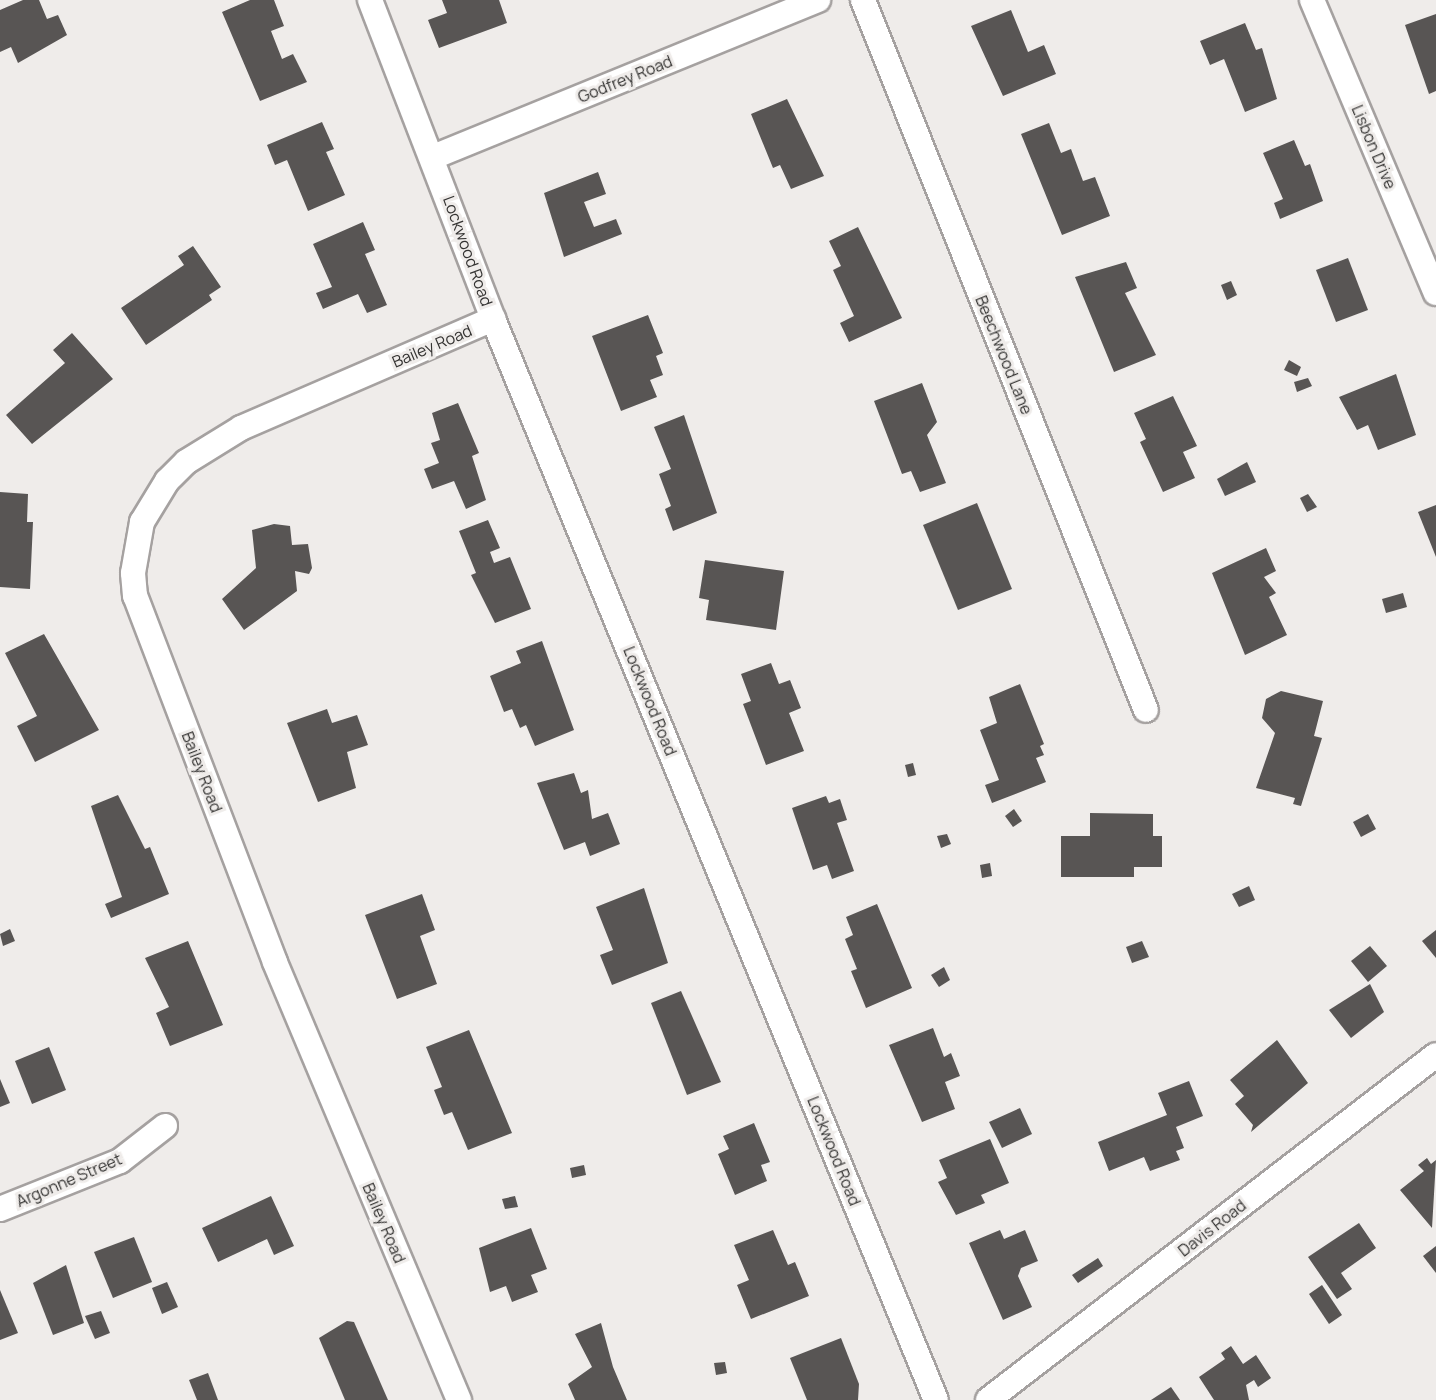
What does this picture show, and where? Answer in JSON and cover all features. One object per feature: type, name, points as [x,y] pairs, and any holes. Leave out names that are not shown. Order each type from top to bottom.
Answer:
[{"type":"street","name":"Lockwood Road","points":[[370,0],[433,157],[494,319],[936,1400]]},
{"type":"street","name":"Godfrey Road","points":[[433,157],[818,0]]},
{"type":"street","name":"Beechwood Lane","points":[[863,0],[1146,710]]},
{"type":"street","name":"Lisbon Drive","points":[[1312,0],[1436,293]]},
{"type":"street","name":"Bailey Road","points":[[459,1400],[275,962],[135,596],[133,573],[142,522],[152,501],[195,455],[241,428],[494,319]]},
{"type":"street","name":"Davis Road","points":[[988,1400],[1436,1055]]},
{"type":"street","name":"Argonne Street","points":[[0,1209],[120,1161],[165,1125]]},
{"type":"building","points":[[23,0],[39,0],[47,19],[58,15],[67,35],[18,63],[11,47],[0,52],[0,10]]},
{"type":"building","points":[[250,0],[274,0],[284,26],[271,31],[282,59],[293,54],[307,82],[260,101],[222,12]]},
{"type":"building","points":[[442,0],[499,0],[507,23],[439,48],[428,20],[447,13]]},
{"type":"building","points":[[1011,10],[1028,52],[1044,45],[1056,74],[1003,96],[971,26]]},
{"type":"building","points":[[1436,14],[1436,91],[1429,94],[1405,25]]},
{"type":"building","points":[[1245,23],[1256,50],[1262,48],[1277,99],[1245,112],[1224,59],[1210,65],[1200,41]]},
{"type":"building","points":[[787,99],[824,176],[791,189],[780,165],[773,168],[751,114]]},
{"type":"building","points":[[322,122],[334,149],[326,152],[345,195],[308,211],[287,160],[275,165],[267,145]]},
{"type":"building","points":[[1049,123],[1061,153],[1071,149],[1083,181],[1095,177],[1110,216],[1062,235],[1021,134]]},
{"type":"building","points":[[1294,140],[1305,166],[1310,164],[1323,201],[1280,219],[1274,203],[1283,199],[1263,153]]},
{"type":"building","points":[[598,172],[606,194],[584,202],[594,227],[616,219],[622,234],[564,257],[544,193]]},
{"type":"building","points":[[363,222],[375,250],[365,254],[387,305],[367,313],[358,294],[323,309],[316,293],[332,287],[313,244]]},
{"type":"building","points":[[858,227],[902,318],[849,342],[840,323],[854,316],[833,270],[841,266],[829,241]]},
{"type":"building","points":[[193,246],[221,287],[209,295],[212,300],[146,345],[121,308],[184,265],[178,256]]},
{"type":"building","points":[[1348,258],[1368,310],[1336,322],[1316,270]]},
{"type":"building","points":[[1126,262],[1137,288],[1125,293],[1156,355],[1114,372],[1075,277]]},
{"type":"building","points":[[1231,281],[1237,295],[1227,300],[1221,285]]},
{"type":"building","points":[[648,315],[663,353],[656,356],[663,375],[650,380],[657,397],[621,411],[592,336]]},
{"type":"building","points":[[72,333],[113,379],[32,444],[6,415],[65,363],[53,350]]},
{"type":"building","points":[[1289,360],[1301,367],[1297,376],[1284,370]]},
{"type":"building","points":[[1396,374],[1416,435],[1378,450],[1368,425],[1357,430],[1339,397]]},
{"type":"building","points":[[1308,378],[1312,386],[1297,392],[1294,382]]},
{"type":"building","points":[[922,383],[937,422],[927,435],[946,483],[920,492],[911,471],[902,474],[874,401]]},
{"type":"building","points":[[1173,396],[1197,446],[1183,452],[1195,478],[1163,492],[1140,442],[1146,439],[1134,413]]},
{"type":"building","points":[[458,403],[479,453],[472,456],[486,500],[466,509],[454,481],[432,489],[424,469],[439,463],[431,443],[440,440],[432,413]]},
{"type":"building","points":[[684,415],[717,513],[673,531],[665,509],[671,506],[659,474],[671,469],[654,427]]},
{"type":"building","points":[[1247,462],[1256,482],[1225,496],[1217,479]]},
{"type":"building","points":[[0,492],[28,494],[27,522],[33,522],[30,589],[0,587]]},
{"type":"building","points":[[1308,494],[1317,507],[1307,512],[1300,498]]},
{"type":"building","points":[[977,503],[1012,589],[958,610],[923,525]]},
{"type":"building","points":[[1436,505],[1436,557],[1418,512]]},
{"type":"building","points":[[488,520],[500,548],[490,552],[494,563],[510,557],[531,609],[495,623],[471,575],[476,573],[459,531]]},
{"type":"building","points":[[274,524],[290,526],[292,545],[308,544],[312,568],[309,574],[295,571],[297,591],[244,630],[222,599],[256,568],[252,530]]},
{"type":"building","points":[[1266,548],[1276,571],[1264,577],[1276,593],[1269,597],[1287,635],[1245,655],[1212,573]]},
{"type":"building","points":[[705,560],[784,571],[776,630],[706,620],[709,600],[699,598]]},
{"type":"building","points":[[1403,593],[1407,607],[1386,613],[1382,599]]},
{"type":"building","points":[[44,634],[99,730],[35,762],[17,726],[37,716],[5,653]]},
{"type":"building","points":[[542,641],[574,730],[535,746],[526,725],[520,728],[512,709],[504,712],[490,676],[521,663],[516,651]]},
{"type":"building","points":[[771,663],[779,684],[790,680],[801,708],[789,713],[804,751],[766,765],[743,704],[751,701],[741,674]]},
{"type":"building","points":[[1020,684],[1044,744],[1040,746],[1044,755],[1036,758],[1046,782],[992,803],[985,785],[999,780],[980,730],[997,723],[989,697]]},
{"type":"building","points":[[1281,691],[1323,701],[1314,736],[1322,738],[1301,806],[1293,804],[1295,798],[1256,788],[1275,733],[1262,718],[1266,699]]},
{"type":"building","points":[[327,709],[332,723],[357,715],[368,745],[347,752],[356,788],[318,802],[287,723]]},
{"type":"building","points":[[913,763],[916,775],[908,777],[905,765]]},
{"type":"building","points":[[574,773],[581,793],[588,790],[592,819],[608,813],[620,844],[590,856],[585,842],[564,850],[537,783]]},
{"type":"building","points":[[118,795],[145,849],[150,847],[169,894],[111,918],[105,904],[122,897],[91,806]]},
{"type":"building","points":[[826,796],[829,803],[840,799],[847,820],[837,823],[854,871],[832,879],[827,865],[813,870],[792,808]]},
{"type":"building","points":[[1014,809],[1022,821],[1013,827],[1005,816]]},
{"type":"building","points":[[1090,813],[1153,814],[1153,836],[1162,836],[1162,867],[1134,867],[1134,877],[1061,877],[1061,836],[1090,836]]},
{"type":"building","points":[[1368,814],[1376,829],[1361,837],[1353,822]]},
{"type":"building","points":[[947,834],[951,844],[941,848],[937,836]]},
{"type":"building","points":[[990,863],[992,876],[982,878],[980,865]]},
{"type":"building","points":[[1249,886],[1255,900],[1239,907],[1232,894]]},
{"type":"building","points":[[644,888],[668,963],[612,985],[600,955],[613,950],[596,907]]},
{"type":"building","points":[[422,894],[435,930],[420,936],[437,984],[397,999],[365,915]]},
{"type":"building","points":[[877,904],[912,988],[866,1008],[851,971],[857,969],[845,939],[853,935],[846,917]]},
{"type":"building","points":[[10,929],[15,941],[3,946],[0,934]]},
{"type":"building","points":[[1436,930],[1436,958],[1422,941]]},
{"type":"building","points":[[188,941],[223,1025],[170,1046],[156,1013],[169,1007],[145,958]]},
{"type":"building","points":[[1142,941],[1149,957],[1132,963],[1126,947]]},
{"type":"building","points":[[1370,946],[1387,966],[1368,982],[1351,961]]},
{"type":"building","points":[[944,967],[950,980],[939,987],[931,975]]},
{"type":"building","points":[[1370,984],[1384,1012],[1351,1038],[1329,1010]]},
{"type":"building","points":[[681,991],[721,1082],[687,1095],[651,1003]]},
{"type":"building","points":[[933,1028],[944,1057],[951,1053],[960,1076],[945,1082],[955,1109],[922,1122],[889,1045]]},
{"type":"building","points":[[469,1030],[512,1133],[468,1150],[452,1112],[444,1115],[434,1090],[442,1087],[426,1047]]},
{"type":"building","points":[[1277,1040],[1308,1083],[1251,1132],[1253,1125],[1235,1104],[1244,1096],[1230,1080]]},
{"type":"building","points":[[49,1047],[66,1090],[32,1104],[15,1061]]},
{"type":"building","points":[[0,1079],[10,1103],[0,1107]]},
{"type":"building","points":[[1189,1081],[1203,1116],[1176,1127],[1184,1148],[1176,1151],[1180,1160],[1150,1171],[1144,1157],[1109,1171],[1098,1142],[1167,1115],[1158,1093]]},
{"type":"building","points":[[1020,1108],[1032,1134],[1002,1148],[989,1122]]},
{"type":"building","points":[[754,1123],[770,1162],[761,1165],[767,1181],[735,1195],[718,1154],[729,1149],[723,1136]]},
{"type":"building","points":[[990,1139],[1009,1183],[981,1195],[985,1203],[956,1215],[938,1182],[947,1178],[939,1160]]},
{"type":"building","points":[[1427,1158],[1431,1164],[1436,1160],[1432,1228],[1400,1190],[1424,1171],[1418,1165]]},
{"type":"building","points":[[584,1165],[586,1175],[572,1178],[570,1168]]},
{"type":"building","points":[[271,1196],[294,1246],[274,1255],[267,1239],[218,1262],[202,1228]]},
{"type":"building","points":[[515,1196],[518,1207],[505,1209],[502,1199]]},
{"type":"building","points":[[1359,1223],[1376,1248],[1341,1273],[1352,1289],[1337,1299],[1308,1257]]},
{"type":"building","points":[[531,1228],[547,1269],[531,1275],[538,1292],[512,1302],[506,1286],[490,1292],[479,1248]]},
{"type":"building","points":[[773,1230],[788,1265],[795,1262],[809,1296],[751,1319],[737,1285],[749,1280],[734,1245]]},
{"type":"building","points":[[1000,1230],[1004,1239],[1025,1230],[1038,1261],[1021,1268],[1018,1276],[1032,1307],[1003,1320],[969,1243]]},
{"type":"building","points":[[134,1237],[152,1282],[113,1298],[94,1252]]},
{"type":"building","points":[[1436,1246],[1436,1273],[1423,1256]]},
{"type":"building","points":[[1098,1258],[1103,1266],[1078,1283],[1072,1275]]},
{"type":"building","points":[[66,1265],[84,1323],[53,1335],[33,1283]]},
{"type":"building","points":[[167,1282],[178,1307],[162,1314],[152,1288]]},
{"type":"building","points":[[1322,1285],[1342,1315],[1329,1324],[1309,1294]]},
{"type":"building","points":[[0,1290],[18,1333],[0,1340]]},
{"type":"building","points":[[101,1311],[110,1333],[95,1339],[85,1316]]},
{"type":"building","points":[[347,1321],[354,1322],[388,1400],[345,1400],[319,1338]]},
{"type":"building","points":[[601,1323],[613,1367],[627,1400],[575,1400],[568,1384],[592,1367],[575,1334]]},
{"type":"building","points":[[841,1338],[859,1384],[858,1400],[807,1400],[790,1358]]},
{"type":"building","points":[[1231,1346],[1243,1364],[1256,1355],[1271,1378],[1258,1387],[1254,1380],[1246,1385],[1249,1400],[1214,1400],[1199,1377],[1225,1359],[1221,1353]]},
{"type":"building","points":[[725,1362],[727,1373],[716,1375],[714,1363]]},
{"type":"building","points":[[208,1373],[218,1400],[197,1400],[189,1380]]},
{"type":"building","points":[[1171,1387],[1180,1400],[1151,1400]]}]
